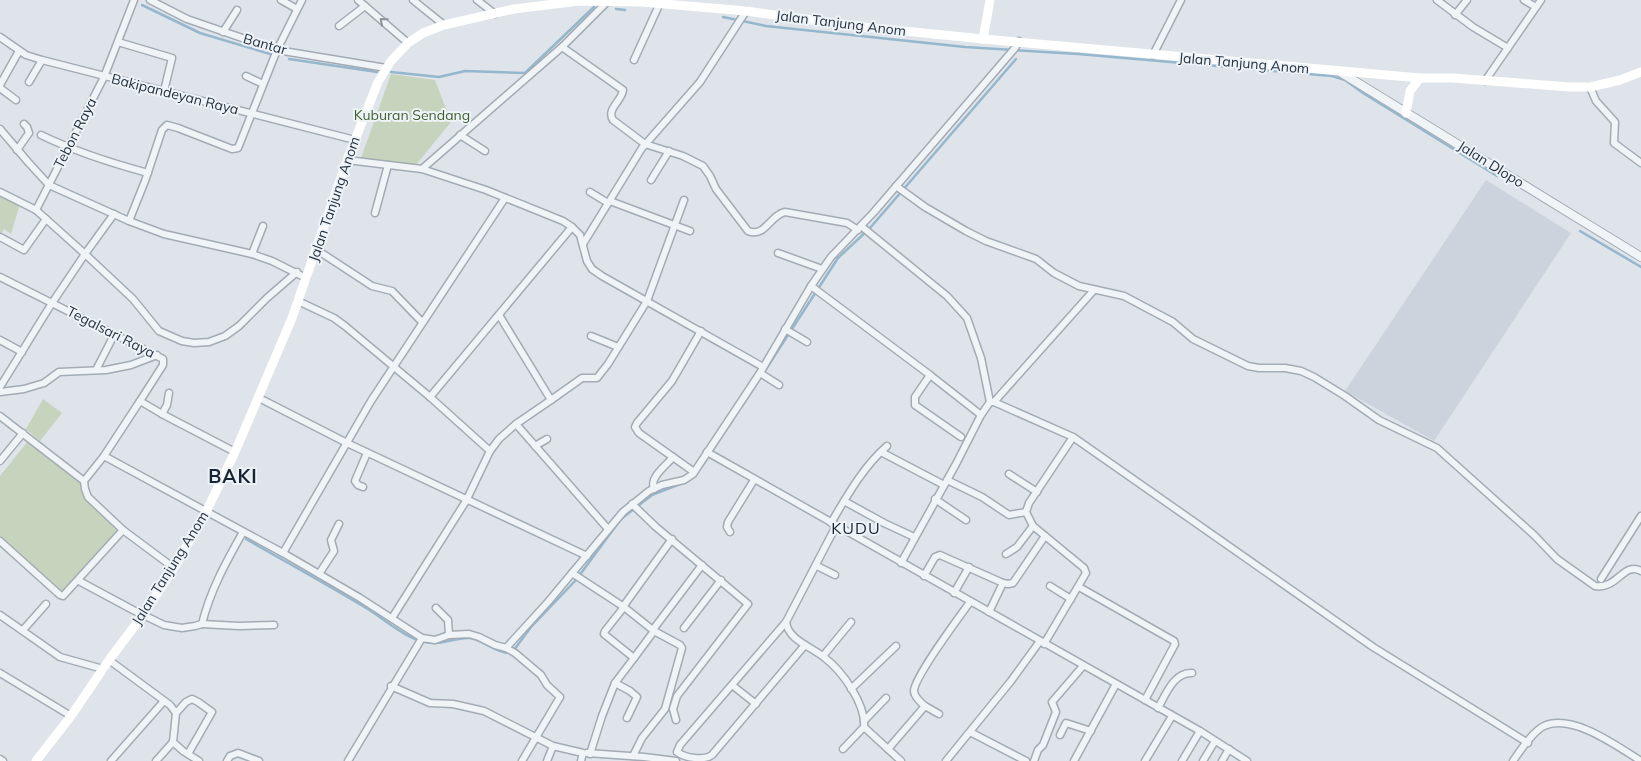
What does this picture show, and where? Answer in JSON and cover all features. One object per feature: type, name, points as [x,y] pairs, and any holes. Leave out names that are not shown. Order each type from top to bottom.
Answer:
[{"type":"main road","points":[[983,39],[990,0]]},
{"type":"main road","name":"Jalan Tanjung Anom","points":[[36,761],[71,716],[109,660],[143,615],[174,568],[207,510],[259,398],[317,250],[354,140],[386,68],[408,43],[423,33],[444,25],[514,9],[566,2],[641,1],[696,3],[743,17],[983,39],[1017,45],[1420,78],[1590,87],[1620,80],[1641,72]]},
{"type":"main road","points":[[1406,113],[1410,91],[1420,78]]},
{"type":"street","name":"Tebon Raya","points":[[36,210],[104,77],[134,0]]},
{"type":"street","name":"Bantar","points":[[150,0],[159,2],[187,19],[276,51],[386,68]]},
{"type":"street","points":[[281,0],[297,9]]},
{"type":"street","points":[[129,221],[162,130],[167,125],[235,149],[238,148],[276,51],[302,0]]},
{"type":"street","points":[[358,0],[408,43]]},
{"type":"street","points":[[413,0],[444,25]]},
{"type":"street","points":[[477,0],[495,14]]},
{"type":"street","points":[[514,9],[518,0]]},
{"type":"street","points":[[422,169],[562,47],[608,0]]},
{"type":"street","points":[[1153,55],[1181,0]]},
{"type":"street","points":[[1437,0],[1455,15],[1508,48]]},
{"type":"street","points":[[1455,15],[1467,0]]},
{"type":"street","points":[[1524,0],[1536,8]]},
{"type":"street","points":[[1485,81],[1541,0]]},
{"type":"street","points":[[634,60],[656,2]]},
{"type":"street","points":[[339,26],[365,6]]},
{"type":"street","points":[[223,32],[237,10]]},
{"type":"street","points":[[583,244],[645,144],[700,82],[743,17]]},
{"type":"street","name":"Bakipandeyan Raya","points":[[0,37],[19,51],[42,60],[104,77],[252,112],[354,140]]},
{"type":"street","points":[[118,42],[172,58],[164,90]]},
{"type":"street","points":[[511,650],[576,576],[587,556],[608,529],[654,489],[684,480],[710,454],[815,289],[822,269],[831,257],[863,229],[899,189],[1017,45]]},
{"type":"street","points":[[562,47],[623,90],[622,95],[611,111],[610,117],[645,144],[696,161],[703,166],[716,189],[748,231],[761,231],[778,215],[785,212],[847,223],[863,229],[947,296],[967,318],[981,358],[992,402]]},
{"type":"street","points":[[16,100],[0,86],[19,51]]},
{"type":"street","points":[[29,82],[42,60]]},
{"type":"street","name":"Jalan Dlopo","points":[[1340,72],[1641,257]]},
{"type":"street","points":[[246,76],[263,84]]},
{"type":"street","points":[[1590,87],[1596,101],[1616,124],[1614,143],[1641,163]]},
{"type":"street","points":[[17,150],[29,133],[28,127],[24,124]]},
{"type":"street","points":[[0,129],[49,185],[129,221],[164,234],[252,254],[297,272],[306,278]]},
{"type":"street","points":[[42,135],[68,148],[148,173]]},
{"type":"street","points":[[460,135],[485,151]]},
{"type":"street","points":[[651,180],[669,151]]},
{"type":"street","points":[[347,160],[422,169],[554,217],[572,227],[580,235],[587,262],[592,269],[701,331],[779,385]]},
{"type":"street","points":[[375,213],[388,165]]},
{"type":"street","points":[[899,189],[924,207],[966,231],[1036,259],[1064,279],[1094,290],[1112,292],[1132,300],[1173,322],[1193,339],[1248,366],[1285,368],[1301,371],[1314,377],[1379,420],[1437,448],[1534,535],[1556,559],[1595,586],[1610,585],[1627,571],[1634,568],[1641,571]]},
{"type":"street","points":[[0,192],[36,210],[133,299],[160,330],[182,341],[194,343],[209,342],[225,336],[239,326],[297,272]]},
{"type":"street","points":[[590,192],[609,202],[690,230]]},
{"type":"street","points":[[283,553],[346,443],[394,366],[505,198]]},
{"type":"street","points":[[392,618],[466,501],[490,451],[499,439],[516,424],[582,378],[597,378],[608,364],[647,301],[684,200]]},
{"type":"street","name":"Tegalsari Raya","points":[[1,384],[52,303],[114,214]]},
{"type":"street","points":[[0,237],[24,250],[46,219]]},
{"type":"street","points":[[252,254],[263,226]]},
{"type":"street","points":[[430,397],[572,227]]},
{"type":"street","points":[[317,250],[372,286],[392,291],[422,322]]},
{"type":"street","points":[[778,253],[822,269]]},
{"type":"street","name":"Tegalsari Raya","points":[[0,277],[163,359],[163,365],[140,401]]},
{"type":"street","points":[[815,289],[981,415]]},
{"type":"street","points":[[901,563],[981,415],[1094,290]]},
{"type":"street","points":[[298,301],[334,318],[394,366],[490,451]]},
{"type":"street","points":[[499,315],[551,400]]},
{"type":"street","points":[[694,472],[638,432],[635,425],[672,381],[701,331]]},
{"type":"street","points":[[789,331],[807,342]]},
{"type":"street","points":[[96,370],[114,335]]},
{"type":"street","points":[[591,336],[618,347]]},
{"type":"street","points":[[0,340],[22,352]]},
{"type":"street","points":[[0,392],[24,389],[44,383],[59,372],[96,370],[131,365],[157,355]]},
{"type":"street","points":[[930,375],[915,397],[914,405],[960,437]]},
{"type":"street","points":[[162,414],[169,393]]},
{"type":"street","points":[[259,398],[346,443],[466,501],[587,556]]},
{"type":"street","points":[[174,568],[123,530],[88,497],[84,489],[84,481],[104,456],[140,401],[235,452]]},
{"type":"street","points":[[992,402],[1073,437],[1373,647],[1528,743]]},
{"type":"street","points":[[0,416],[84,481]]},
{"type":"street","points":[[516,424],[608,529]]},
{"type":"street","points":[[0,461],[23,433]]},
{"type":"street","points":[[1026,512],[1073,437]]},
{"type":"street","points":[[536,446],[547,439]]},
{"type":"street","points":[[805,645],[709,758],[702,759],[677,752],[680,745],[786,622],[817,566],[844,501],[861,476],[887,446]]},
{"type":"street","points":[[881,452],[982,497],[1009,515],[1026,512]]},
{"type":"street","points":[[363,487],[355,481],[367,453]]},
{"type":"street","points":[[710,454],[1200,731],[1247,761]]},
{"type":"street","points":[[104,456],[207,510],[283,553],[392,618],[421,640],[435,640],[449,635],[469,634],[511,650],[541,675],[547,685],[560,697],[522,761]]},
{"type":"street","points":[[654,489],[652,486],[653,479],[673,457]]},
{"type":"street","points":[[1009,474],[1037,492]]},
{"type":"street","points":[[730,532],[727,527],[728,522],[754,480]]},
{"type":"street","points":[[935,499],[966,520]]},
{"type":"street","points":[[844,501],[914,537]]},
{"type":"street","points":[[634,507],[748,604],[677,696],[672,710],[676,720]]},
{"type":"street","points":[[946,761],[1042,642],[1086,575],[1086,571],[1033,526],[1026,512]]},
{"type":"street","points":[[1601,579],[1641,516]]},
{"type":"street","points":[[319,574],[334,551],[332,540],[339,524]]},
{"type":"street","points":[[1006,554],[1017,547],[1033,526]]},
{"type":"street","points":[[0,541],[62,596],[79,581],[123,530]]},
{"type":"street","points":[[202,624],[216,583],[243,532]]},
{"type":"street","points":[[924,576],[936,556],[940,555],[1003,583],[1013,583],[1045,536]]},
{"type":"street","points":[[634,658],[604,634],[605,630],[672,539]]},
{"type":"street","points":[[581,761],[587,753],[615,684],[702,565]]},
{"type":"street","points":[[817,566],[835,575]]},
{"type":"street","points":[[954,593],[969,567]]},
{"type":"street","points":[[576,576],[624,605],[683,649],[665,709],[636,746],[633,756]]},
{"type":"street","points":[[684,628],[721,580]]},
{"type":"street","points":[[79,581],[143,615],[173,627],[188,628],[202,624],[274,625]]},
{"type":"street","points":[[989,612],[1003,583]]},
{"type":"street","points":[[1050,586],[1071,599]]},
{"type":"street","points":[[1079,587],[1174,640],[1175,644],[1145,700]]},
{"type":"street","points":[[939,714],[925,706],[916,696],[914,688],[928,661],[970,602]]},
{"type":"street","points":[[23,630],[46,604]]},
{"type":"street","points":[[436,608],[448,620],[449,635]]},
{"type":"street","points":[[0,615],[60,657],[103,669]]},
{"type":"street","points":[[786,622],[789,631],[794,637],[823,656],[852,689],[864,724],[901,761]]},
{"type":"street","points":[[823,656],[852,622]]},
{"type":"street","points":[[348,761],[391,686],[421,640]]},
{"type":"street","points":[[852,689],[896,646]]},
{"type":"street","points":[[109,660],[164,701],[176,713]]},
{"type":"street","points":[[1034,761],[1054,720],[1056,710],[1052,702],[1083,666]]},
{"type":"street","points":[[0,673],[71,716]]},
{"type":"street","points":[[1158,708],[1173,682],[1183,674],[1192,674]]},
{"type":"street","points":[[615,684],[630,691],[637,697],[627,718]]},
{"type":"street","points":[[1074,761],[1116,684]]},
{"type":"street","points":[[732,685],[756,704]]},
{"type":"street","points":[[391,686],[430,703],[453,704],[484,711],[554,746],[587,753],[676,761]]},
{"type":"street","points":[[843,749],[886,698]]},
{"type":"street","points":[[156,761],[173,742],[176,713],[186,702],[192,699],[212,712],[188,754]]},
{"type":"street","points":[[111,761],[164,701]]},
{"type":"street","points":[[888,749],[925,706]]},
{"type":"street","points":[[1144,761],[1172,716]]},
{"type":"street","points":[[1054,720],[1066,722],[1091,731]]},
{"type":"street","points":[[1060,735],[1066,722]]},
{"type":"street","points":[[1512,761],[1537,730],[1550,724],[1567,725],[1586,730],[1600,736],[1639,760]]},
{"type":"street","points":[[1182,761],[1200,731]]},
{"type":"street","points":[[970,732],[1026,761]]},
{"type":"street","points":[[1203,761],[1215,741]]},
{"type":"street","points":[[173,742],[199,761]]},
{"type":"street","points":[[547,761],[554,746]]},
{"type":"street","points":[[1222,761],[1229,749]]},
{"type":"street","points":[[227,761],[230,756],[238,753],[259,761]]},
{"type":"shaded area","points":[[1486,180],[1571,233],[1434,441],[1345,391]]},
{"type":"green space","name":"Kuburan Sendang","points":[[391,74],[435,80],[451,122],[415,166],[361,158]]},
{"type":"green space","points":[[0,194],[20,204],[11,234],[4,229],[0,233]]},
{"type":"green space","points":[[43,399],[62,413],[40,441],[26,429]]},
{"type":"green space","points":[[28,441],[80,483],[85,500],[122,534],[67,596],[0,539],[0,476]]},
{"type":"waterway","points":[[142,5],[200,33],[270,54]]},
{"type":"waterway","points":[[391,72],[439,77],[465,71],[525,73],[594,7]]},
{"type":"waterway","points":[[616,9],[625,10]]},
{"type":"waterway","points":[[723,17],[766,26],[965,47],[1078,54],[1332,76],[1345,80],[1497,176]]},
{"type":"waterway","points":[[289,59],[377,72]]},
{"type":"waterway","points":[[742,406],[838,258],[870,228],[1016,59]]},
{"type":"waterway","points":[[1580,231],[1641,267]]},
{"type":"waterway","points":[[700,469],[732,421]]},
{"type":"waterway","points":[[514,650],[531,627],[576,580],[621,519],[652,495],[685,482]]},
{"type":"waterway","points":[[246,539],[366,608],[410,637],[431,643],[470,638],[499,651],[509,653]]},
{"type":"district","name":"BAKI","points":[[233,476]]},
{"type":"district","name":"KUDU","points":[[856,528]]}]
